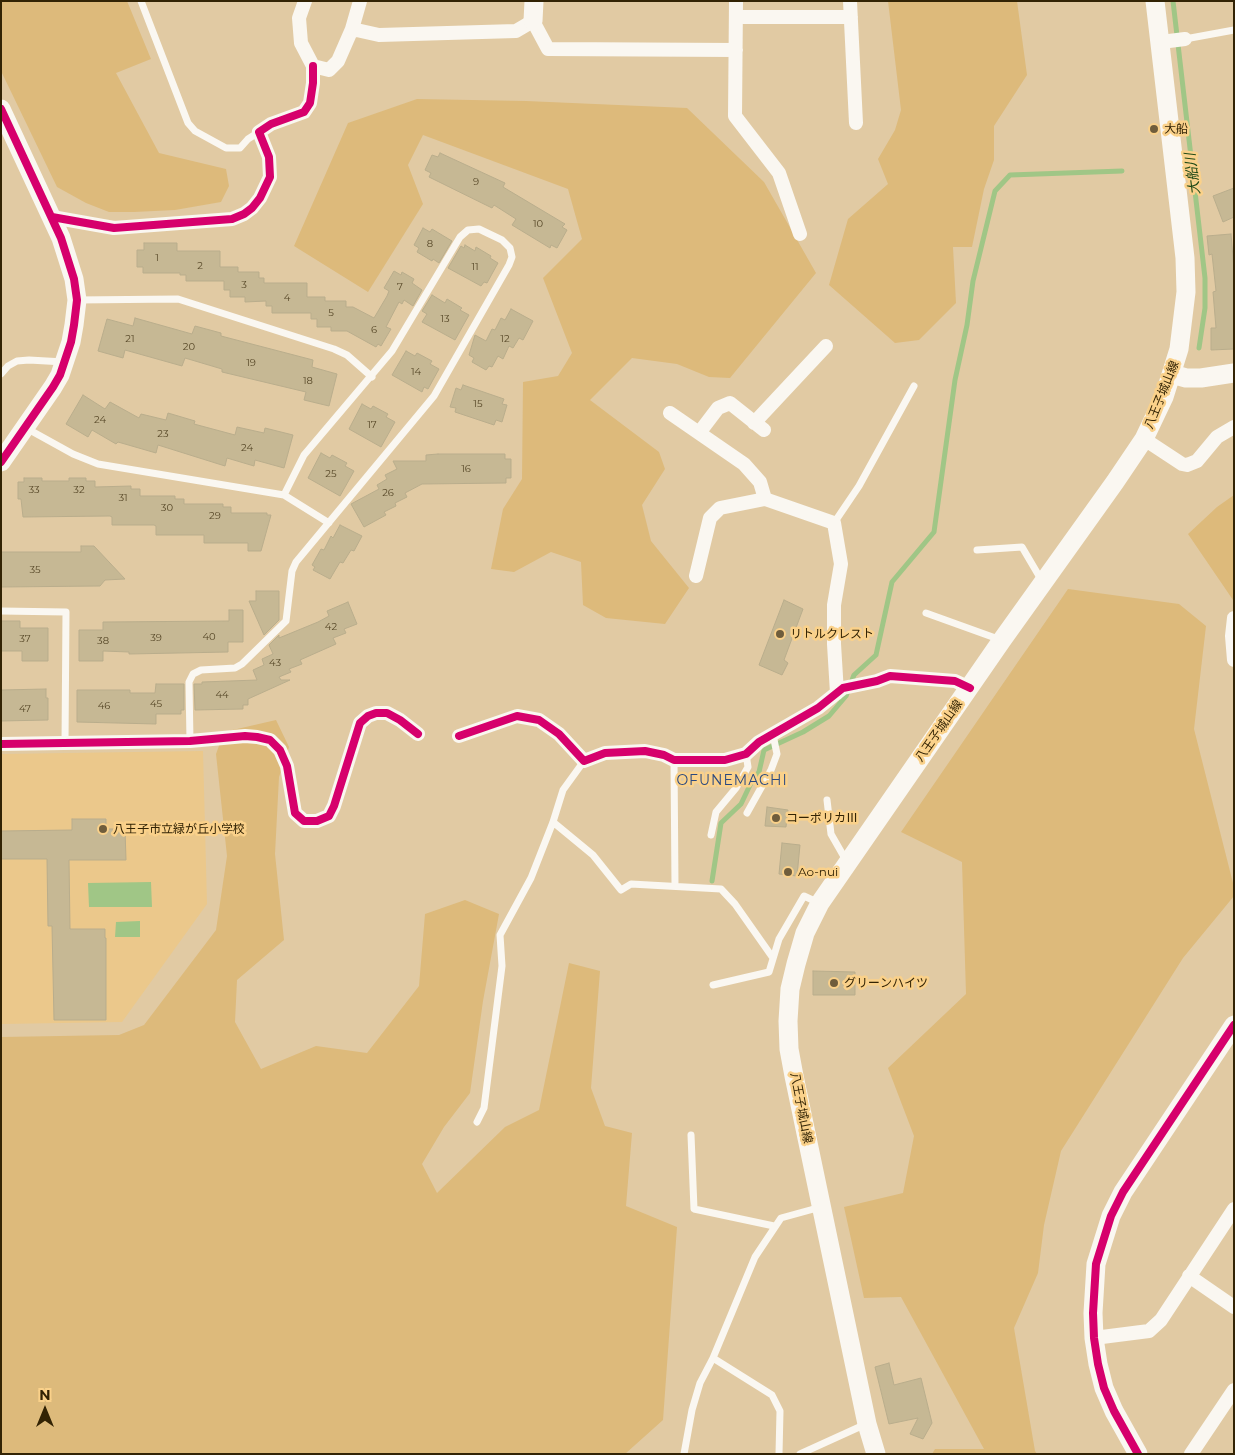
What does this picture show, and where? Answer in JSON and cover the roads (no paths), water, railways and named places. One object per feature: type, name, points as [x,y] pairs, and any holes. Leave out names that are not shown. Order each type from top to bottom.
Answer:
[{"type":"main road","points":[[533,21],[534,1]]},
{"type":"main road","name":"八王子城山線","points":[[876,1454],[867,1424],[794,1076],[789,1049],[790,990],[805,933],[820,903],[1002,640],[1116,482],[1144,439],[1172,374],[1179,349],[1186,292],[1185,258],[1173,41],[1155,1]]},
{"type":"main road","points":[[1,108],[52,217],[68,256],[74,279],[76,300],[74,325],[64,362],[53,387],[1,462]]},
{"type":"main road","points":[[1172,374],[1186,378],[1201,378],[1234,372]]},
{"type":"main road","points":[[1138,1454],[1124,1432],[1104,1388],[1094,1338],[1093,1313],[1096,1264],[1111,1216],[1134,1173],[1234,1025]]},
{"type":"street","points":[[52,217],[114,228],[232,218],[244,214],[252,208],[260,198],[270,177],[269,157],[259,132],[271,124],[304,112],[310,103],[313,66],[301,43],[299,18],[305,1]]},
{"type":"street","points":[[313,66],[329,70],[338,61],[352,29],[360,1]]},
{"type":"street","points":[[736,1],[735,116],[779,173],[800,234]]},
{"type":"street","points":[[850,1],[856,123]]},
{"type":"street","points":[[736,17],[851,18]]},
{"type":"street","points":[[352,29],[379,35],[516,31],[533,21],[548,49],[736,50]]},
{"type":"street","points":[[699,433],[718,408],[730,404],[759,427],[826,346]]},
{"type":"street","points":[[670,413],[744,464],[760,482],[765,499]]},
{"type":"street","points":[[1144,439],[1182,464],[1187,465],[1197,460],[1217,437],[1234,427]]},
{"type":"street","points":[[696,576],[710,518],[720,508],[765,499],[834,523],[841,564],[834,605],[834,644],[840,690]]},
{"type":"street","points":[[1234,618],[1232,636],[1234,660]]},
{"type":"street","points":[[459,736],[516,716],[539,720],[559,734],[584,761],[605,753],[645,751],[664,755],[674,760],[724,760],[746,754],[759,742],[818,708],[840,690],[890,676],[955,681],[970,688]]},
{"type":"street","points":[[1,744],[190,741],[245,736],[270,740],[280,750],[287,766],[295,813],[304,820],[317,820],[329,816],[334,806],[360,722],[376,713],[387,712],[418,734]]},
{"type":"street","points":[[1094,1338],[1149,1331],[1161,1320],[1234,1209]]},
{"type":"street","points":[[1189,1276],[1234,1307]]},
{"type":"street","points":[[1190,1454],[1234,1390]]},
{"type":"lane","points":[[141,1],[188,123],[194,131],[226,148],[240,148],[248,139],[259,132]]},
{"type":"lane","points":[[1173,41],[1234,30]]},
{"type":"lane","points":[[190,741],[189,682],[193,674],[201,670],[235,668],[242,664],[282,627],[288,613],[292,571],[296,562],[434,396],[510,265],[512,257],[510,248],[502,240],[479,229],[468,230],[460,237],[392,351],[372,377],[304,455],[284,495]]},
{"type":"lane","points":[[76,300],[178,298],[334,349],[347,355],[372,377]]},
{"type":"lane","points":[[1,374],[8,366],[17,361],[64,362]]},
{"type":"lane","points":[[834,523],[859,486],[914,386]]},
{"type":"lane","points":[[25,428],[85,460],[98,464],[284,495],[329,523]]},
{"type":"lane","points":[[977,550],[1022,547],[1044,582]]},
{"type":"lane","points":[[1,611],[66,612],[65,743]]},
{"type":"lane","points":[[926,613],[1002,640]]},
{"type":"lane","points":[[747,813],[771,770],[776,754],[773,735]]},
{"type":"lane","points":[[711,835],[716,812],[736,788],[748,767],[746,754]]},
{"type":"lane","points":[[674,760],[676,886]]},
{"type":"lane","points":[[477,1122],[484,1108],[502,966],[500,935],[530,878],[553,822],[563,790],[584,761]]},
{"type":"lane","points":[[827,800],[831,834],[847,862]]},
{"type":"lane","points":[[553,822],[593,855],[621,890],[631,884],[721,889],[735,904],[773,958]]},
{"type":"lane","points":[[713,985],[769,972],[779,939],[804,896],[820,903]]},
{"type":"lane","points":[[691,1135],[694,1209],[774,1226]]},
{"type":"lane","points":[[684,1454],[692,1410],[700,1383],[713,1358],[755,1257],[781,1218],[821,1207]]},
{"type":"lane","points":[[713,1358],[772,1395],[780,1411],[779,1454]]},
{"type":"lane","points":[[800,1454],[867,1424]]},
{"type":"waterway","name":"大船川","points":[[1173,1],[1205,278],[1205,308],[1199,348]]},
{"type":"waterway","points":[[712,881],[721,823],[741,804],[751,783],[759,772],[764,750],[803,732],[829,716],[846,696],[854,675],[876,655],[892,582],[934,532],[955,380],[967,325],[973,281],[995,191],[1010,175],[1122,171]]},
{"type":"place","name":"大船","points":[[1154,129]]},
{"type":"place","name":"リトルクレスト","points":[[780,634]]},
{"type":"place","name":"コーポリカⅢ","points":[[776,818]]},
{"type":"place","name":"八王子市立緑が丘小学校","points":[[103,829]]},
{"type":"place","name":"Ao-nui","points":[[788,872]]},
{"type":"place","name":"グリーンハイツ","points":[[834,983]]},
{"type":"district","name":"OFUNEMACHI","points":[[732,781]]}]
